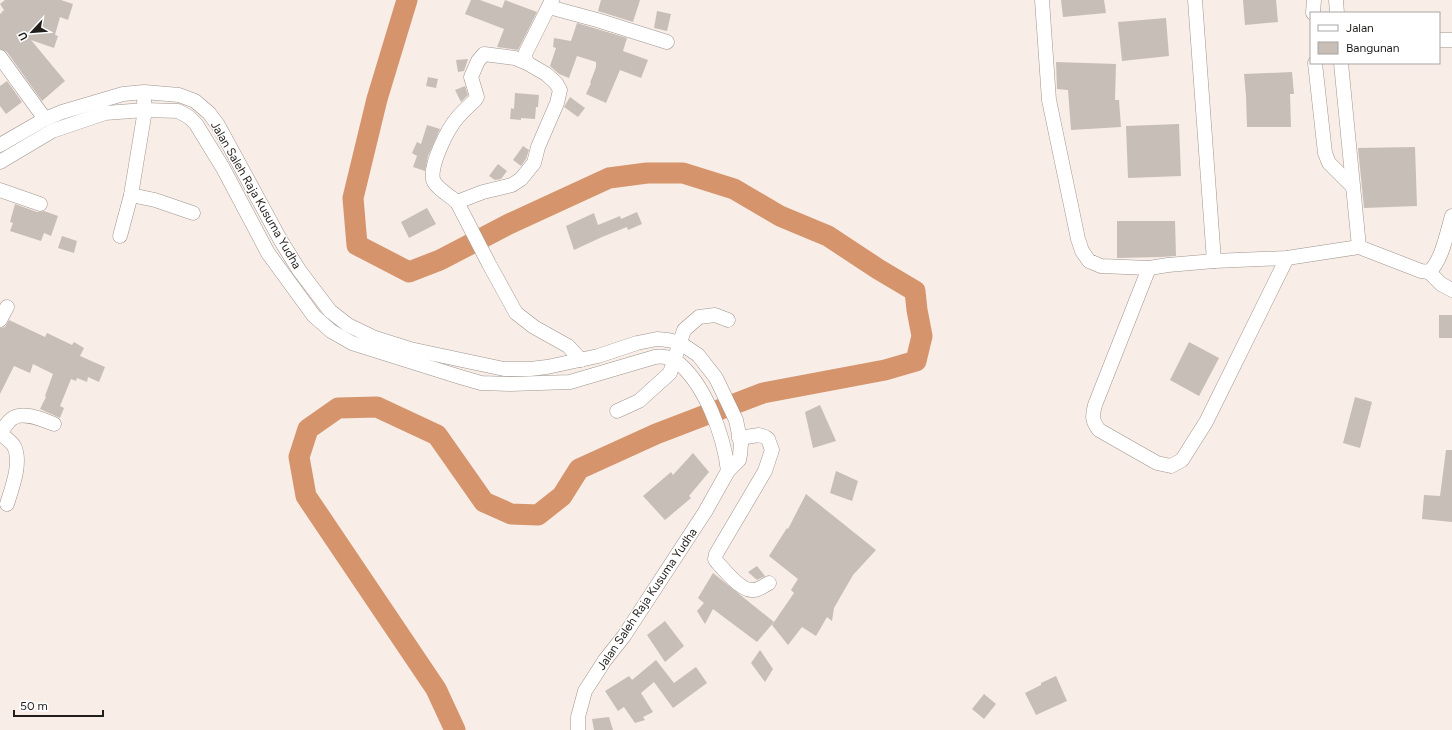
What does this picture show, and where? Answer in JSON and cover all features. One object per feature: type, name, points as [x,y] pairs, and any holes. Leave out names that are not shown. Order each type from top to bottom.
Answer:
[{"type":"street","points":[[1042,0],[1049,100],[1078,240],[1082,251],[1089,261],[1100,266],[1149,268],[1214,261],[1287,258],[1358,247],[1421,271],[1429,272],[1441,284],[1452,290]]},
{"type":"street","points":[[1195,0],[1214,261]]},
{"type":"street","points":[[1313,12],[1314,0]]},
{"type":"street","points":[[1336,0],[1337,12]]},
{"type":"street","points":[[527,63],[525,56],[526,52],[550,4],[667,42]]},
{"type":"street","points":[[1440,40],[1452,40]]},
{"type":"street","points":[[457,202],[483,192],[512,185],[521,179],[534,163],[538,147],[557,103],[560,90],[556,83],[546,74],[515,58],[484,54],[478,61],[471,77],[477,94],[475,100],[453,124],[441,146],[433,168],[432,176],[434,182],[441,190],[457,202],[516,313],[534,327],[568,346],[581,360]]},
{"type":"street","points":[[0,58],[45,119]]},
{"type":"street","points":[[1315,64],[1325,153],[1329,163],[1352,186]]},
{"type":"street","points":[[1342,64],[1358,247]]},
{"type":"street","points":[[120,236],[131,195],[145,110],[144,92]]},
{"type":"street","name":"Jalan Saleh Raja Kusuma Yudha","points":[[0,145],[45,119],[62,112],[123,94],[144,92],[179,95],[195,101],[209,113],[218,125],[281,241],[299,270],[330,311],[348,325],[375,338],[410,349],[504,369],[530,369],[581,360],[637,343],[657,339],[680,343],[698,355],[716,378],[736,420],[739,438],[739,460],[728,471],[706,512],[624,636],[605,660],[585,690],[578,718],[578,730]]},
{"type":"street","name":"Jalan Saleh Raja Kusuma Yudha","points":[[0,162],[52,131],[105,113],[145,110],[178,111],[189,117],[196,124],[224,168],[268,253],[314,316],[331,331],[352,343],[481,383],[502,384],[570,382],[655,357],[661,356],[675,360]]},
{"type":"street","points":[[0,190],[40,204]]},
{"type":"street","points":[[131,195],[155,200],[193,213]]},
{"type":"street","points":[[1429,272],[1434,268],[1438,260],[1452,216]]},
{"type":"street","points":[[1149,268],[1094,405],[1092,417],[1099,430],[1157,463],[1171,466],[1182,460],[1206,422],[1287,258]]},
{"type":"street","points":[[0,320],[7,307]]},
{"type":"street","points":[[617,411],[639,401],[670,373],[684,330],[699,317],[715,315],[728,320]]},
{"type":"street","points":[[675,360],[700,388],[716,422],[726,453],[728,471]]},
{"type":"street","points":[[7,504],[15,479],[17,463],[14,445],[0,433],[12,418],[20,415],[31,416],[54,424]]},
{"type":"street","points":[[739,438],[759,435],[765,437],[768,439],[772,450],[765,471],[716,554],[715,559],[743,587],[750,590],[758,589],[769,583]]},
{"type":"building","points":[[5,0],[61,0],[73,4],[68,20],[60,17],[55,35],[58,36],[54,48],[31,40],[65,81],[42,101],[7,52],[0,49],[0,14],[4,10],[0,4]]},
{"type":"building","points":[[471,0],[480,0],[502,8],[505,0],[537,12],[518,50],[497,47],[504,29],[465,14]]},
{"type":"building","points":[[601,0],[640,0],[633,22],[598,11]]},
{"type":"building","points":[[1061,0],[1104,0],[1106,13],[1063,17]]},
{"type":"building","points":[[1243,0],[1276,0],[1278,22],[1245,25]]},
{"type":"building","points":[[657,11],[671,14],[667,31],[654,28]]},
{"type":"building","points":[[1166,18],[1169,56],[1122,61],[1118,22]]},
{"type":"building","points":[[577,23],[627,38],[623,51],[648,60],[641,78],[620,70],[606,103],[586,94],[596,67],[596,62],[577,56],[569,78],[559,74],[550,66],[556,48],[553,47],[554,38],[571,41]]},
{"type":"building","points":[[468,59],[464,71],[458,72],[456,60]]},
{"type":"building","points":[[1056,62],[1116,64],[1115,100],[1119,100],[1121,127],[1071,130],[1068,90],[1057,89]]},
{"type":"building","points":[[1292,72],[1294,94],[1290,94],[1291,127],[1247,127],[1244,74]]},
{"type":"building","points":[[428,77],[438,79],[436,88],[426,86]]},
{"type":"building","points":[[7,81],[22,102],[6,114],[0,106],[0,86]]},
{"type":"building","points":[[465,86],[468,95],[461,102],[455,90]]},
{"type":"building","points":[[515,93],[539,95],[535,119],[510,119],[511,108],[514,109]]},
{"type":"building","points":[[570,97],[585,108],[578,117],[564,107]]},
{"type":"building","points":[[1179,124],[1181,176],[1128,178],[1126,126]]},
{"type":"building","points":[[427,125],[440,129],[428,156],[425,171],[413,167],[417,156],[412,153],[417,142],[421,144]]},
{"type":"building","points":[[523,146],[529,150],[526,159],[521,166],[513,160]]},
{"type":"building","points":[[1415,147],[1417,206],[1364,208],[1358,148]]},
{"type":"building","points":[[498,164],[507,171],[501,179],[495,180],[489,176]]},
{"type":"building","points":[[15,204],[37,212],[44,211],[58,216],[51,236],[44,233],[41,241],[10,231],[13,223],[10,222]]},
{"type":"building","points":[[427,208],[436,224],[409,238],[401,222]]},
{"type":"building","points":[[637,212],[642,224],[628,230],[627,227],[574,250],[566,226],[594,213],[598,225],[620,216],[621,219]]},
{"type":"building","points":[[1117,221],[1175,221],[1176,256],[1117,258]]},
{"type":"building","points":[[62,236],[77,241],[74,253],[58,248]]},
{"type":"building","points":[[1439,315],[1452,315],[1452,338],[1439,338]]},
{"type":"building","points":[[9,320],[45,337],[47,333],[72,345],[74,342],[84,348],[80,356],[105,367],[99,382],[88,377],[87,382],[77,378],[76,381],[71,379],[60,406],[64,408],[60,418],[40,409],[46,397],[45,396],[53,374],[33,364],[30,373],[14,366],[0,394],[0,328],[5,327]]},
{"type":"building","points":[[1189,342],[1219,358],[1199,396],[1170,380]]},
{"type":"building","points":[[1355,397],[1372,402],[1360,448],[1343,443]]},
{"type":"building","points":[[820,405],[836,441],[813,448],[805,412]]},
{"type":"building","points":[[1446,450],[1452,450],[1452,522],[1422,519],[1424,495],[1440,496]]},
{"type":"building","points":[[693,453],[709,472],[689,496],[691,498],[665,520],[643,496],[671,472],[673,475]]},
{"type":"building","points":[[836,471],[858,481],[852,501],[830,493]]},
{"type":"building","points":[[806,494],[876,550],[853,575],[834,608],[832,621],[827,617],[816,636],[802,627],[788,645],[772,625],[794,593],[791,590],[798,579],[769,556],[787,528],[788,529]]},
{"type":"building","points":[[757,566],[765,576],[757,580],[748,572]]},
{"type":"building","points":[[713,573],[774,622],[757,642],[713,609],[705,624],[697,611],[704,603],[698,598]]},
{"type":"building","points":[[665,621],[684,646],[665,662],[647,635]]},
{"type":"building","points":[[760,650],[773,669],[765,682],[751,663]]},
{"type":"building","points":[[656,660],[674,683],[696,667],[707,683],[673,708],[654,682],[641,693],[653,712],[643,717],[645,720],[635,723],[624,707],[618,711],[605,691],[629,676],[632,680]]},
{"type":"building","points":[[1056,676],[1067,701],[1036,715],[1025,693]]},
{"type":"building","points":[[984,694],[996,704],[984,719],[972,709]]},
{"type":"building","points":[[609,717],[613,730],[594,730],[592,719]]},
{"type":"waterway","points":[[407,0],[377,99],[353,198],[357,245],[409,272],[440,260],[509,224],[609,178],[647,173],[683,173],[734,189],[780,216],[828,236],[915,291],[922,336],[916,361],[885,370],[763,393],[656,434],[579,469],[562,496],[538,515],[511,514],[484,502],[437,435],[377,407],[338,408],[308,429],[299,457],[306,496],[436,689],[455,730]]}]
